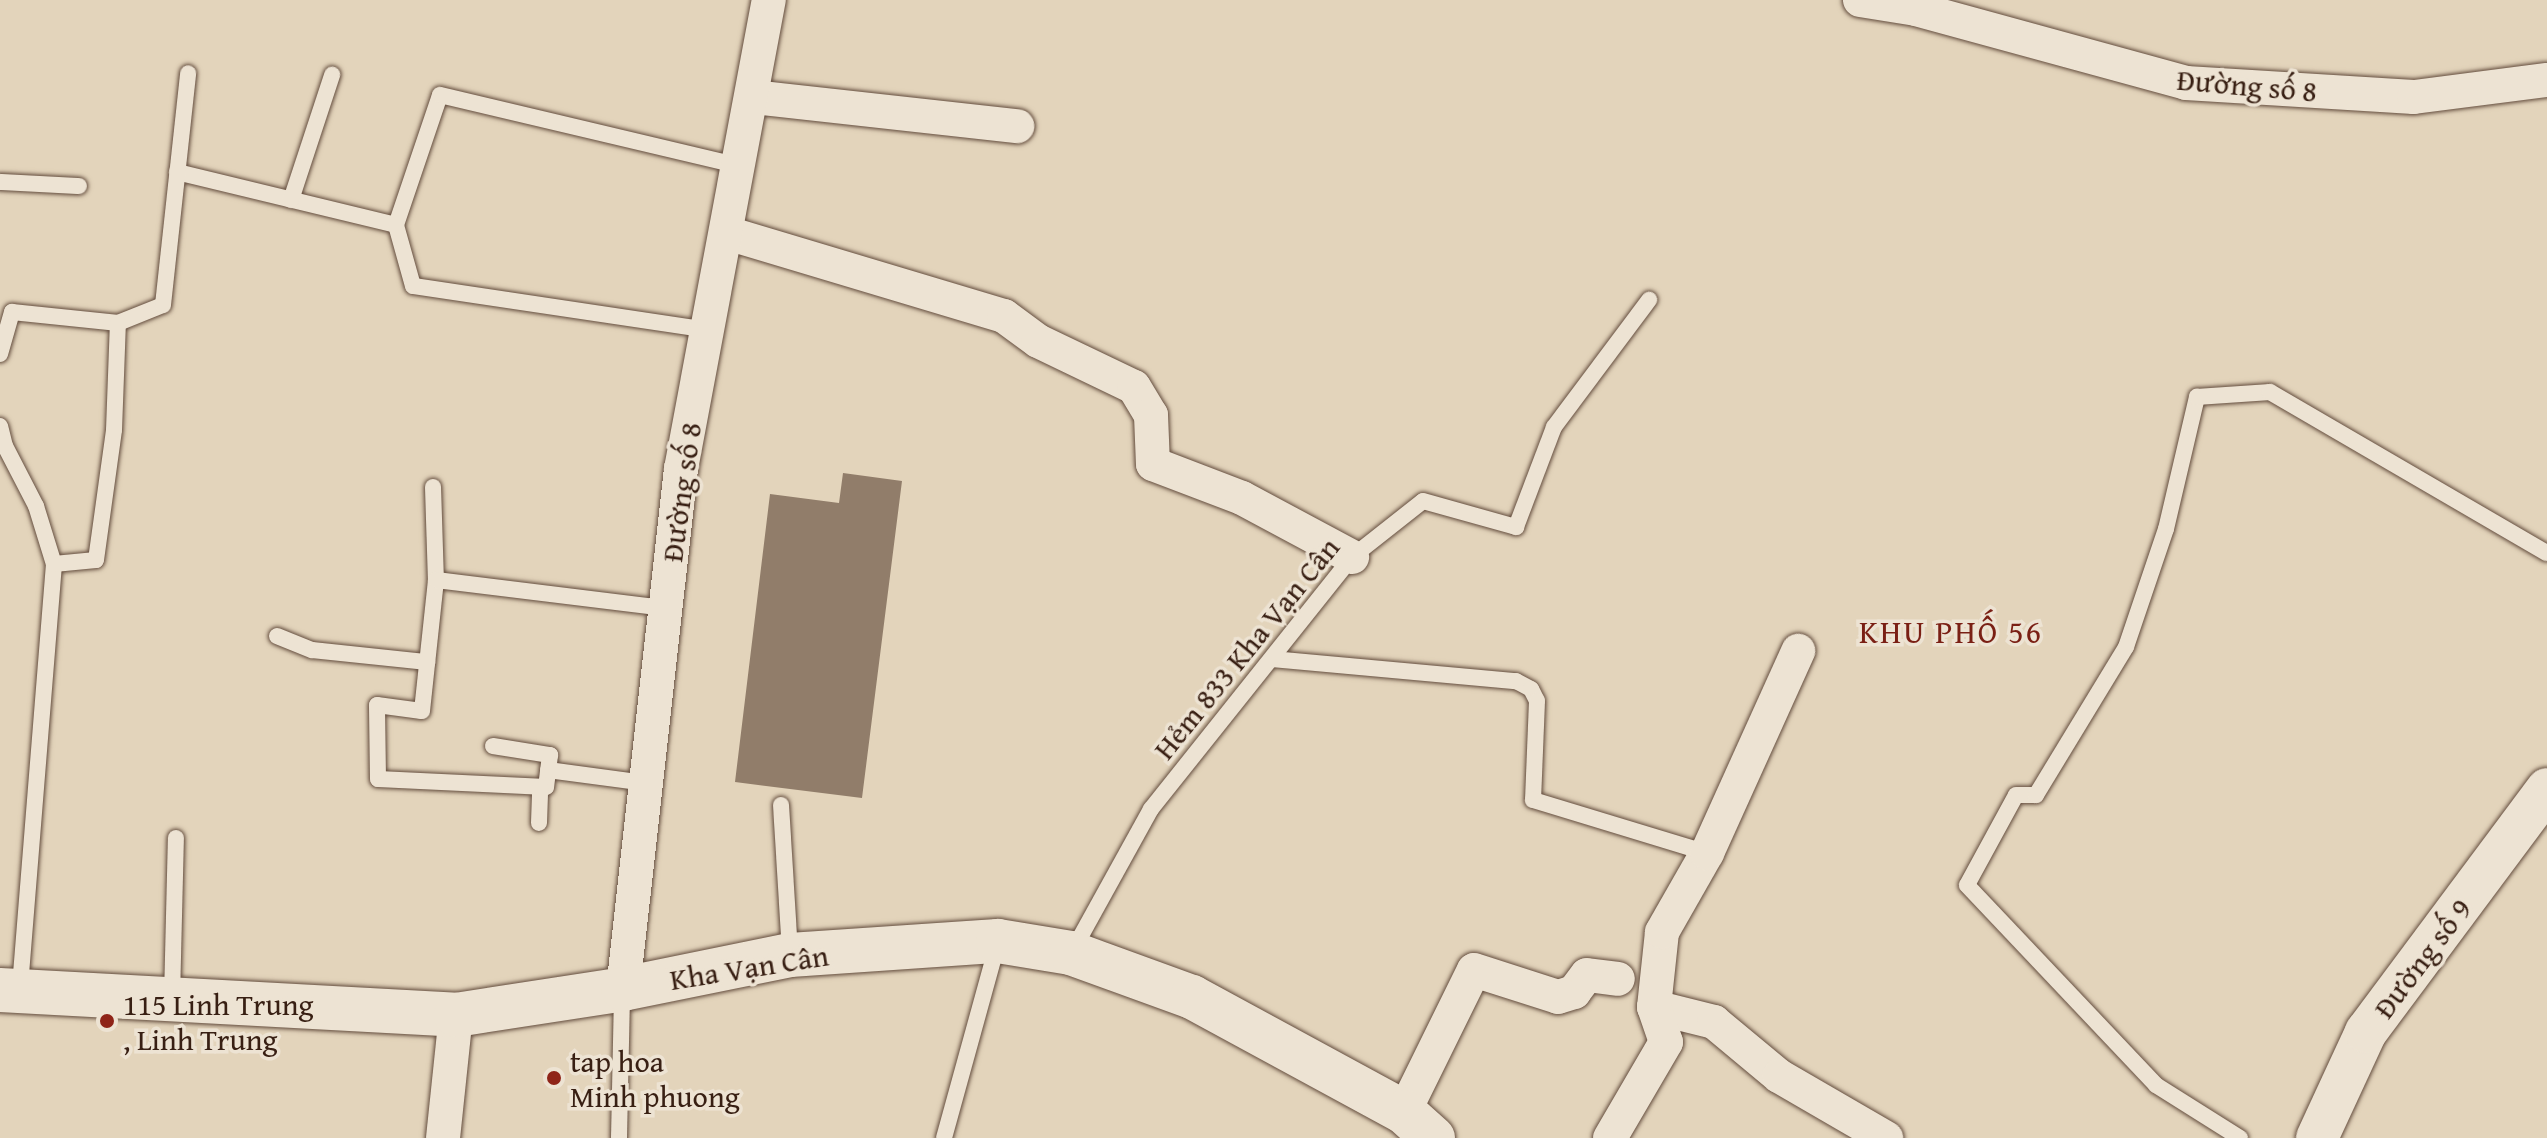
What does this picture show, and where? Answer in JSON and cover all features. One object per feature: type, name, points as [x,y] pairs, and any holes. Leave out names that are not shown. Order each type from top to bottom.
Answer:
[{"type":"main road","name":"Kha Vạn Cân","points":[[10,992],[172,1004],[456,1015],[623,989],[790,955],[998,941],[1071,953],[1192,997],[1418,1125]]},
{"type":"street","name":"Đường số 8","points":[[623,989],[681,469],[769,0]]},
{"type":"street","name":"Đường số 8","points":[[1860,0],[1916,5],[2186,83],[2414,97],[2547,80]]},
{"type":"street","points":[[753,97],[1017,126]]},
{"type":"street","points":[[727,233],[1004,316],[1038,341],[1134,387],[1151,415],[1153,464],[1242,498],[1352,557]]},
{"type":"street","points":[[1610,1138],[1666,1042],[1654,1007],[1662,932],[1707,853],[1798,651]]},
{"type":"street","name":"Đường số 9","points":[[2317,1138],[2366,1032],[2547,789]]},
{"type":"street","points":[[1418,1125],[1474,970],[1558,997],[1574,992],[1587,975],[1618,979]]},
{"type":"street","points":[[1654,1007],[1714,1022],[1779,1076],[1886,1138]]},
{"type":"street","points":[[443,1138],[456,1015]]},
{"type":"lane","points":[[0,354],[12,312],[118,323],[163,305],[188,73]]},
{"type":"lane","points":[[291,200],[332,75]]},
{"type":"lane","points":[[708,330],[413,286],[396,225],[440,95],[740,166]]},
{"type":"lane","points":[[177,172],[396,225]]},
{"type":"lane","points":[[0,182],[79,186]]},
{"type":"lane","name":"Hẻm 833 Kha Vạn Cân","points":[[1071,953],[1151,809],[1352,557],[1423,501],[1516,527],[1554,427],[1649,300]]},
{"type":"lane","points":[[54,564],[96,560],[114,430],[118,323]]},
{"type":"lane","points":[[2240,1138],[2156,1085],[1967,885],[2016,795],[2036,795],[2126,647],[2166,529],[2197,397],[2270,392],[2547,553]]},
{"type":"lane","points":[[0,426],[2,446],[36,506],[54,564],[10,992]]},
{"type":"lane","points":[[433,487],[436,580],[422,711],[377,705],[378,779],[546,787],[550,755],[493,746]]},
{"type":"lane","points":[[436,580],[665,608]]},
{"type":"lane","points":[[277,636],[312,650],[427,662]]},
{"type":"lane","points":[[1272,659],[1516,681],[1531,689],[1537,701],[1538,738],[1530,786],[1533,800],[1707,853]]},
{"type":"lane","points":[[548,770],[646,783]]},
{"type":"lane","points":[[539,823],[540,787]]},
{"type":"lane","points":[[781,805],[790,955]]},
{"type":"lane","points":[[172,1004],[176,838]]},
{"type":"lane","points":[[944,1138],[998,941]]},
{"type":"lane","points":[[619,1138],[623,989]]},
{"type":"building","points":[[843,473],[902,481],[862,798],[735,782],[770,494],[839,503]]},
{"type":"place","name":"115 Linh Trung , Linh Trung","points":[[107,1021]]},
{"type":"place","name":"tap hoa Minh phuong","points":[[554,1078]]},
{"type":"district","name":"KHU PHỐ 56","points":[[1951,632]]}]
